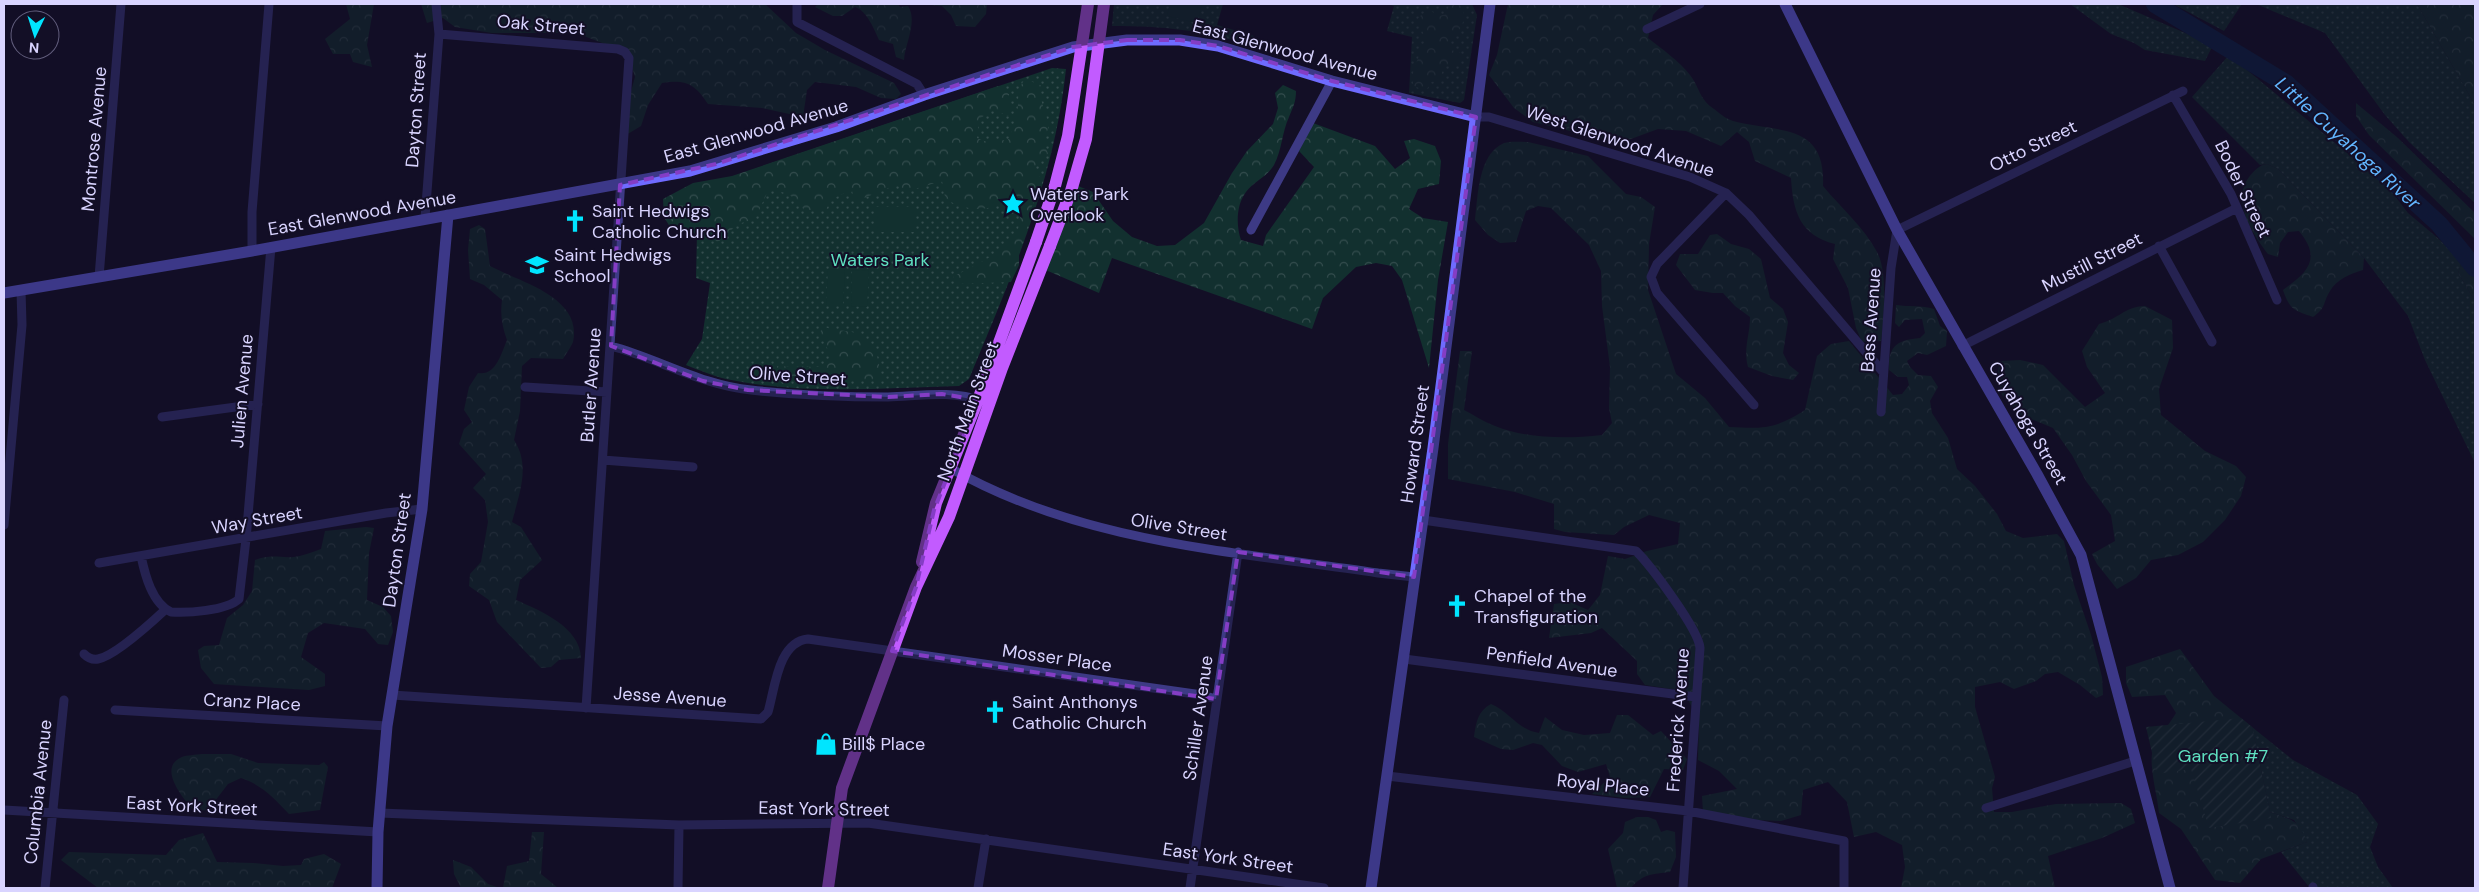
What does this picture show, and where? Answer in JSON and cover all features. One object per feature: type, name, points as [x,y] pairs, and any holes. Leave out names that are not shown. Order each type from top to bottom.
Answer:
[{"type":"main road","name":"North Main Street","points":[[989,387],[1055,186],[1068,136],[1088,4]]},
{"type":"main road","name":"North Main Street","points":[[916,587],[934,510],[950,468],[983,402],[1050,246],[1070,191],[1086,139],[1104,4]]},
{"type":"main road","name":"North Main Street","points":[[828,888],[842,788],[916,587],[949,517],[963,476],[983,402]]},
{"type":"street","name":"Montrose Avenue","points":[[99,276],[121,4]]},
{"type":"street","points":[[252,251],[252,212],[270,4]]},
{"type":"street","name":"Dayton Street","points":[[425,218],[439,34],[436,4]]},
{"type":"street","points":[[797,4],[797,22],[917,84],[924,95]]},
{"type":"street","name":"Howard Street","points":[[1371,888],[1423,520],[1490,4]]},
{"type":"street","points":[[1647,29],[1700,4]]},
{"type":"street","name":"Cuyahoga Street","points":[[1785,4],[1897,230],[1962,346],[2042,482],[2081,555],[2170,888]]},
{"type":"street","name":"Oak Street","points":[[439,34],[618,49],[628,56],[629,64]]},
{"type":"street","name":"East Glenwood Avenue","points":[[4,293],[620,185],[716,164],[836,127],[924,95],[1073,47],[1126,40],[1180,40],[1218,46],[1332,81],[1476,117]]},
{"type":"street","name":"Butler Avenue","points":[[586,708],[629,64]]},
{"type":"street","points":[[1251,230],[1332,81]]},
{"type":"street","name":"Otto Street","points":[[1897,230],[2183,91]]},
{"type":"street","name":"Boder Street","points":[[2173,95],[2206,148],[2236,208],[2276,300]]},
{"type":"street","name":"West Glenwood Avenue","points":[[1476,117],[1489,117],[1690,177],[1726,193],[1749,215],[1884,372]]},
{"type":"street","points":[[1726,193],[1657,264],[1650,277],[1657,293],[1754,405]]},
{"type":"street","name":"Mustill Street","points":[[1962,346],[2236,208]]},
{"type":"street","name":"Dayton Street","points":[[377,888],[378,832],[387,726],[422,509],[448,215]]},
{"type":"street","name":"Bass Avenue","points":[[1880,412],[1891,268],[1897,230]]},
{"type":"street","points":[[2159,246],[2212,342]]},
{"type":"street","name":"Julien Avenue","points":[[166,609],[184,612],[236,602],[241,592],[271,247]]},
{"type":"street","points":[[4,525],[22,325],[21,290]]},
{"type":"street","name":"Olive Street","points":[[611,346],[643,355],[703,381],[748,390],[888,397],[942,394],[983,402]]},
{"type":"street","points":[[524,387],[607,392]]},
{"type":"street","points":[[162,417],[258,404]]},
{"type":"street","points":[[603,460],[693,467]]},
{"type":"street","name":"Olive Street","points":[[950,468],[963,476],[1026,504],[1087,526],[1148,540],[1414,577]]},
{"type":"street","name":"Way Street","points":[[99,562],[246,539],[386,513],[422,509]]},
{"type":"street","name":"Frederick Avenue","points":[[1423,520],[1636,551],[1699,638],[1683,888]]},
{"type":"street","name":"Schiller Avenue","points":[[1190,888],[1238,552]]},
{"type":"street","points":[[84,654],[88,658],[100,659],[135,636],[166,609],[151,589],[140,556]]},
{"type":"street","name":"Jesse Avenue","points":[[392,695],[760,719],[768,712],[786,652],[799,640],[808,639],[892,651]]},
{"type":"street","name":"Mosser Place","points":[[892,651],[1216,699]]},
{"type":"street","name":"Penfield Avenue","points":[[1404,659],[1696,697]]},
{"type":"street","name":"Columbia Avenue","points":[[45,888],[64,700]]},
{"type":"street","name":"Cranz Place","points":[[115,710],[387,726]]},
{"type":"street","points":[[1986,808],[2135,761]]},
{"type":"street","name":"Royal Place","points":[[1387,776],[1500,791],[1688,811],[1844,841],[1844,888]]},
{"type":"street","name":"East York Street","points":[[4,810],[378,832]]},
{"type":"street","name":"East York Street","points":[[380,813],[679,824],[868,823],[1324,888]]},
{"type":"street","points":[[678,888],[679,824]]},
{"type":"street","points":[[978,888],[986,839]]},
{"type":"highlighted area","points":[[1127,40],[1180,40],[1218,46],[1332,81],[1476,117],[1414,577],[1238,552],[1216,699],[892,651],[916,587],[934,510],[978,400],[942,394],[888,397],[748,390],[703,381],[611,346],[620,185],[716,164],[1073,47]]},
{"type":"green space","points":[[346,4],[374,4],[367,45],[372,67],[353,62],[350,54],[333,54],[325,39],[350,19]]},
{"type":"green space","points":[[421,4],[765,4],[796,33],[825,50],[894,83],[901,94],[896,99],[881,98],[856,87],[815,82],[807,90],[803,117],[762,108],[708,104],[699,92],[689,85],[677,82],[662,83],[648,105],[641,126],[626,135],[630,95],[635,77],[629,58],[618,49],[576,33],[492,33],[455,27],[443,18],[427,23]]},
{"type":"green space","points":[[818,4],[898,4],[900,7],[908,6],[912,19],[904,60],[896,57],[893,44],[879,40],[870,21],[859,9],[855,7],[842,16],[833,16],[815,7]]},
{"type":"green space","points":[[918,4],[987,4],[986,14],[975,27],[956,26],[951,15],[942,6]]},
{"type":"green space","points":[[1114,4],[1223,4],[1217,25],[1254,36],[1251,45],[1182,30],[1112,26]]},
{"type":"green space","points":[[1170,4],[1202,4],[1197,23],[1167,16]]},
{"type":"green space","points":[[1387,4],[1472,4],[1477,15],[1464,100],[1460,103],[1409,93],[1412,37],[1387,31],[1394,6]]},
{"type":"green space","points":[[1449,4],[1464,6],[1462,25],[1449,39],[1451,50],[1461,53],[1462,60],[1457,64],[1446,66],[1442,72],[1441,80],[1431,82],[1426,91],[1414,86],[1413,79],[1413,73],[1424,40],[1423,33],[1416,21],[1422,14],[1431,11],[1439,16],[1447,14]]},
{"type":"green space","points":[[1508,4],[1663,4],[1653,15],[1648,38],[1686,70],[1709,105],[1733,121],[1796,134],[1808,140],[1817,151],[1822,165],[1823,186],[1866,234],[1877,252],[1883,271],[1884,283],[1881,341],[1862,342],[1856,328],[1848,288],[1833,259],[1835,244],[1823,240],[1806,228],[1794,201],[1791,178],[1755,161],[1749,142],[1737,132],[1721,146],[1686,131],[1658,129],[1620,143],[1533,122],[1514,108],[1489,75],[1497,55]]},
{"type":"green space","points":[[2070,4],[2118,4],[2213,45],[2205,61],[2145,50],[2134,43],[2111,34]]},
{"type":"green space","points":[[2173,4],[2242,4],[2224,31]]},
{"type":"green space","points":[[2256,4],[2417,4],[2475,105],[2475,203],[2409,142],[2385,115],[2325,33]]},
{"type":"green space","points":[[2417,4],[2475,4],[2475,105]]},
{"type":"green space","points":[[2229,55],[2388,187],[2408,213],[2440,240],[2462,262],[2458,273],[2475,301],[2475,463],[2425,360],[2408,316],[2364,258],[2278,169],[2267,164],[2260,165],[2192,97]]},
{"type":"green space","name":"Waters Park","points":[[1052,68],[1066,69],[1052,150],[1029,227],[1001,303],[969,379],[959,386],[813,389],[755,384],[726,379],[686,365],[702,339],[710,283],[696,278],[698,188]]},
{"type":"green space","points":[[1026,79],[1042,86],[1038,90],[1049,125],[1044,141],[1048,154],[1036,165],[1036,173],[1043,180],[1030,211],[1029,222],[1019,250],[1019,265],[1011,282],[955,284],[953,277],[994,255],[1008,245],[1016,235],[1019,226],[1020,201],[1013,195],[992,207],[967,208],[954,203],[945,196],[942,181],[908,191],[896,185],[854,202],[852,190],[831,199],[826,210],[804,210],[789,195],[779,191],[768,191],[755,219],[738,224],[718,242],[709,237],[670,227],[664,217],[663,199],[693,183],[732,176],[998,86],[1009,94],[1009,116],[993,110],[979,119],[977,138],[984,141],[1008,140],[1017,113],[1020,86]]},
{"type":"green space","points":[[1283,85],[1296,91],[1295,101],[1274,165],[1268,173],[1249,188],[1240,203],[1238,228],[1241,240],[1263,246],[1266,235],[1314,167],[1299,151],[1313,123],[1375,146],[1395,169],[1410,158],[1404,141],[1414,139],[1435,146],[1441,161],[1439,184],[1418,189],[1409,209],[1423,218],[1448,222],[1438,280],[1429,368],[1402,280],[1392,266],[1376,263],[1356,267],[1323,298],[1312,329],[1112,258],[1099,293],[1041,268],[1073,184],[1093,192],[1113,221],[1132,237],[1157,246],[1175,245],[1204,223],[1232,173],[1247,151],[1273,124],[1278,108],[1275,93]]},
{"type":"green space","points":[[2356,103],[2398,138],[2475,213],[2475,239],[2369,135],[2356,116]]},
{"type":"green space","points":[[1528,142],[1588,156],[1626,194],[1641,197],[1655,207],[1649,244],[1648,290],[1676,374],[1705,398],[1729,427],[1761,428],[1785,421],[1805,410],[1817,356],[1831,344],[1849,341],[1893,395],[1902,394],[1909,385],[1907,377],[1898,377],[1889,370],[1890,355],[1892,350],[1900,343],[1905,340],[1920,338],[1925,333],[1922,319],[1905,320],[1899,327],[1895,323],[1896,305],[1934,309],[1940,326],[1947,331],[1946,346],[1927,355],[1918,353],[1907,361],[1918,375],[1931,376],[1938,387],[1930,401],[1932,413],[1948,438],[1957,469],[1975,486],[1997,514],[2006,531],[2023,538],[2057,534],[2064,541],[2074,585],[2091,635],[2102,677],[2103,695],[2096,698],[2080,685],[2058,672],[2045,674],[2036,681],[2014,689],[2000,682],[1975,687],[1975,707],[1995,777],[1992,788],[1994,812],[2012,812],[2056,804],[2121,803],[2131,809],[2135,823],[2102,838],[2048,856],[2055,888],[1901,888],[1905,867],[1902,845],[1876,832],[1854,837],[1847,802],[1828,782],[1803,790],[1801,815],[1781,821],[1757,820],[1703,811],[1702,796],[1737,789],[1719,771],[1698,760],[1699,722],[1684,691],[1645,685],[1637,674],[1637,661],[1602,628],[1591,633],[1549,638],[1554,604],[1570,602],[1588,610],[1600,595],[1608,556],[1625,559],[1647,551],[1678,544],[1680,523],[1649,515],[1624,527],[1614,535],[1565,532],[1554,529],[1554,504],[1515,492],[1448,479],[1448,444],[1460,351],[1472,351],[1464,410],[1487,423],[1534,436],[1575,437],[1602,435],[1612,423],[1609,408],[1610,367],[1602,306],[1601,271],[1589,245],[1551,208],[1538,206],[1526,211],[1516,242],[1500,243],[1488,235],[1475,220],[1481,177],[1489,156],[1495,148],[1504,143]]},
{"type":"green space","points":[[2267,164],[2278,169],[2364,258],[2363,270],[2349,275],[2336,283],[2322,308],[2313,317],[2293,308],[2283,290],[2305,271],[2309,264],[2311,257],[2306,241],[2299,231],[2288,232],[2280,243],[2278,257],[2268,254],[2256,237],[2246,217],[2242,197],[2244,187],[2249,177],[2255,171]]},
{"type":"green space","points":[[875,207],[914,207],[914,232],[875,232]]},
{"type":"green space","points":[[479,225],[485,229],[490,266],[532,285],[559,302],[568,313],[574,326],[573,342],[563,359],[531,358],[522,366],[520,411],[514,440],[522,460],[523,470],[512,522],[521,527],[542,560],[520,580],[516,600],[537,609],[567,629],[579,647],[581,658],[559,660],[551,667],[541,668],[497,622],[489,600],[469,586],[470,574],[481,562],[488,522],[485,500],[473,488],[486,474],[459,444],[464,429],[472,422],[464,410],[469,387],[478,373],[484,373],[494,368],[507,340],[502,320],[502,300],[484,285],[470,279],[468,250],[470,229]]},
{"type":"green space","points":[[1717,234],[1731,244],[1749,249],[1761,259],[1770,298],[1783,309],[1788,322],[1783,353],[1789,365],[1799,373],[1793,380],[1772,376],[1748,367],[1746,348],[1750,317],[1735,306],[1723,293],[1695,290],[1676,265],[1680,254],[1698,254],[1710,235]]},
{"type":"green space","points":[[2462,262],[2475,277],[2475,301],[2458,273]]},
{"type":"green space","points":[[828,269],[845,270],[843,305],[826,305]]},
{"type":"green space","points":[[852,270],[869,271],[867,307],[851,306]]},
{"type":"green space","points":[[2145,306],[2172,320],[2173,348],[2159,389],[2161,415],[2205,451],[2236,466],[2246,477],[2241,496],[2225,520],[2203,542],[2178,555],[2151,560],[2136,578],[2117,589],[2097,564],[2092,554],[2115,541],[2111,515],[2086,481],[2072,455],[2053,428],[2019,414],[2002,395],[1997,377],[2000,361],[2020,360],[2043,365],[2085,407],[2105,393],[2087,367],[2082,351],[2099,324],[2126,311]]},
{"type":"green space","points":[[825,327],[852,332],[866,339],[875,351],[881,380],[776,378],[766,377],[761,372],[761,366],[823,367],[831,358],[820,336],[821,330]]},
{"type":"green space","points":[[374,528],[369,553],[367,600],[383,607],[391,616],[393,632],[388,645],[378,644],[365,629],[324,623],[308,633],[301,657],[325,674],[325,686],[309,690],[214,684],[201,668],[198,650],[204,646],[219,645],[227,618],[243,605],[252,591],[255,560],[266,557],[304,555],[321,549],[325,531]]},
{"type":"green space","points":[[2180,649],[2214,696],[2252,727],[2270,812],[2293,821],[2301,829],[2307,842],[2261,859],[2240,883],[2215,880],[2181,829],[2159,813],[2152,772],[2153,750],[2176,713],[2165,695],[2132,697],[2126,683],[2126,667]]},
{"type":"green space","points":[[1491,704],[1504,711],[1520,725],[1539,733],[1545,717],[1562,730],[1584,735],[1610,733],[1617,715],[1628,715],[1653,735],[1661,731],[1687,759],[1683,770],[1664,769],[1650,797],[1626,798],[1592,794],[1610,777],[1606,764],[1578,772],[1562,766],[1542,745],[1533,743],[1513,750],[1501,749],[1474,737],[1478,718],[1483,710]]},
{"type":"green space","name":"Garden #7","points":[[2241,718],[2252,727],[2271,818],[2209,828],[2191,769],[2157,774],[2146,727]]},
{"type":"green space","points":[[2252,727],[2293,760],[2357,795],[2378,824],[2370,847],[2378,867],[2393,888],[2310,888],[2281,852],[2307,842],[2294,820],[2270,812]]},
{"type":"green space","points":[[202,754],[231,754],[258,763],[319,765],[324,762],[328,767],[320,810],[289,814],[273,797],[261,788],[241,778],[228,784],[208,810],[194,811],[179,792],[172,776],[172,769],[175,762],[182,757]]},
{"type":"green space","points":[[1637,817],[1648,817],[1656,820],[1661,832],[1667,830],[1675,832],[1676,857],[1670,872],[1644,877],[1631,888],[1617,888],[1608,849],[1623,833],[1625,822]]},
{"type":"green space","points":[[532,832],[544,832],[541,874],[558,888],[503,888],[507,866],[529,861]]},
{"type":"green space","points":[[203,833],[217,862],[283,866],[301,865],[304,859],[324,854],[341,864],[332,888],[98,888],[61,860],[69,852],[166,855],[179,840]]},
{"type":"green space","points":[[453,860],[471,867],[488,884],[500,888],[461,888],[454,874]]},
{"type":"waterway","name":"Little Cuyahoga River","points":[[2155,4],[2287,84],[2439,224],[2475,268]]},
{"type":"place","name":"Waters Park Overlook","points":[[1013,204]]},
{"type":"place","name":"Saint Hedwigs Catholic Church","points":[[575,221]]},
{"type":"place","name":"Saint Hedwigs School","points":[[537,265]]},
{"type":"place","name":"Chapel of the Transfiguration","points":[[1457,606]]},
{"type":"place","name":"Saint Anthonys Catholic Church","points":[[995,712]]},
{"type":"place","name":"Bill$ Place","points":[[826,744]]}]
